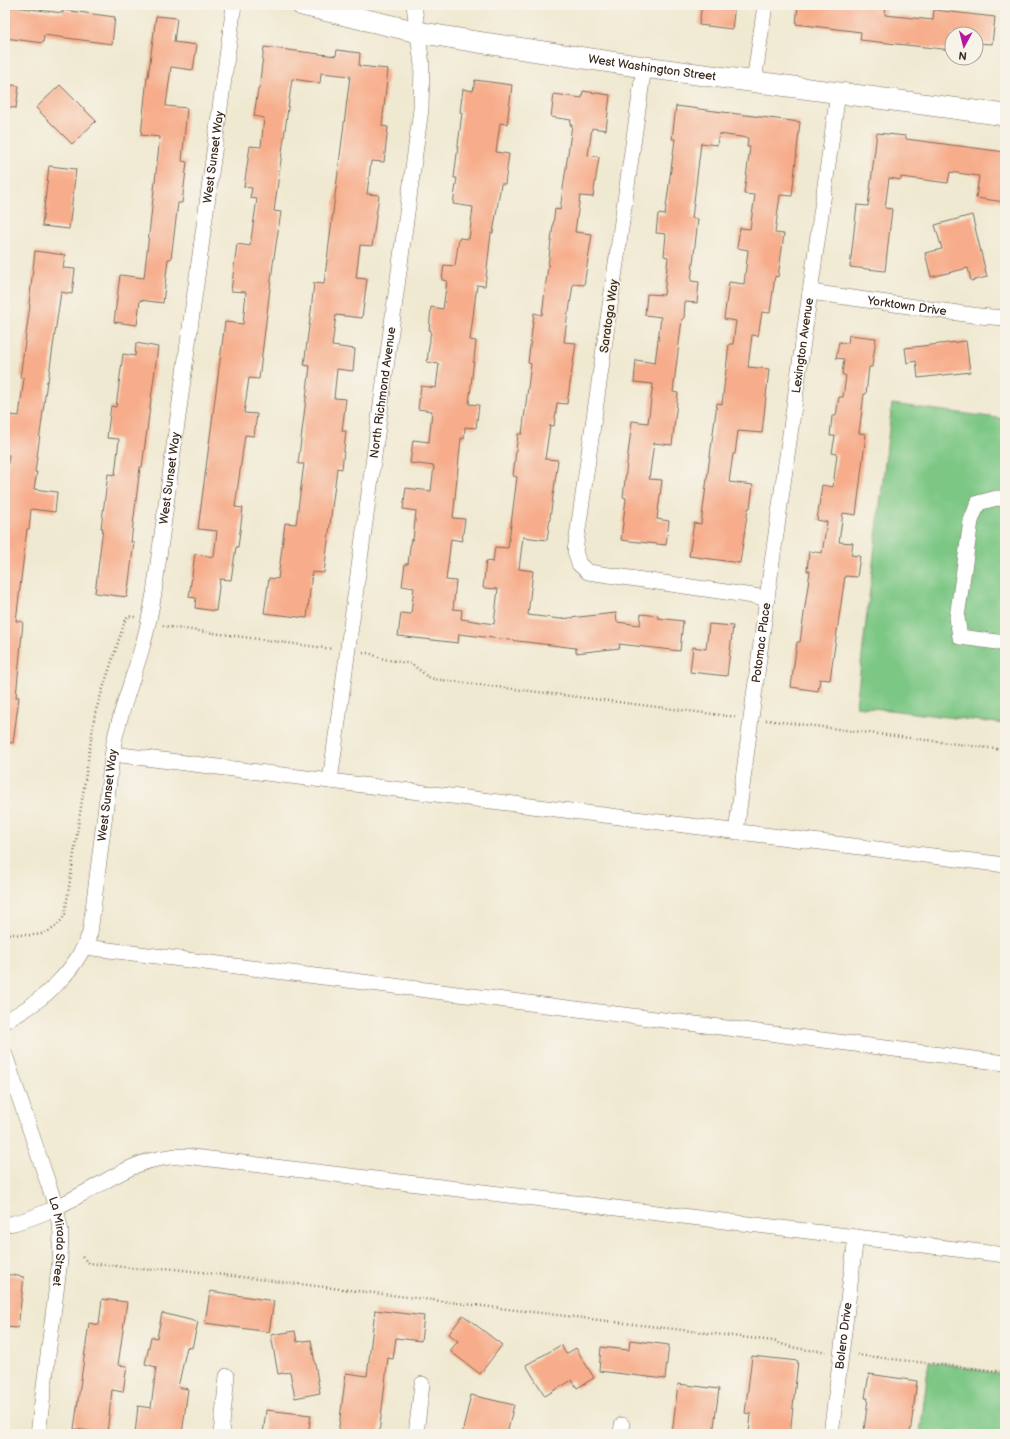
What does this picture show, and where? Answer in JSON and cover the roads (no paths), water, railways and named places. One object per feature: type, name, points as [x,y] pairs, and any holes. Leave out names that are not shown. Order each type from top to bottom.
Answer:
[{"type":"street","name":"West Sunset Way","points":[[5,1021],[21,1013],[49,991],[70,968],[85,947],[90,933],[114,742],[118,723],[149,621],[234,5]]},
{"type":"street","name":"West Washington Street","points":[[302,5],[418,32],[644,67],[1005,115]]},
{"type":"street","name":"North Richmond Avenue","points":[[330,781],[421,109],[422,65],[414,5]]},
{"type":"street","points":[[754,82],[765,5]]},
{"type":"street","name":"Saratoga Way","points":[[579,564],[575,552],[644,67]]},
{"type":"street","name":"Lexington Avenue","points":[[767,598],[838,93]]},
{"type":"street","name":"Yorktown Drive","points":[[810,292],[979,316],[1005,318]]},
{"type":"street","points":[[1005,499],[997,498],[978,503],[971,521],[957,617],[960,637],[1005,643]]},
{"type":"street","name":"Potomac Place","points":[[579,564],[588,572],[767,598],[736,832]]},
{"type":"street","points":[[113,754],[1005,865]]},
{"type":"street","points":[[85,947],[1005,1063]]},
{"type":"street","name":"La Mirada Street","points":[[5,1055],[56,1207],[61,1232],[60,1260],[38,1434]]},
{"type":"street","points":[[5,1225],[30,1218],[56,1207],[82,1195],[118,1174],[139,1164],[169,1156],[184,1156],[1005,1255]]},
{"type":"street","name":"Bolero Drive","points":[[831,1434],[856,1237]]},
{"type":"street","points":[[221,1434],[227,1376]]},
{"type":"street","points":[[416,1434],[422,1384]]}]
